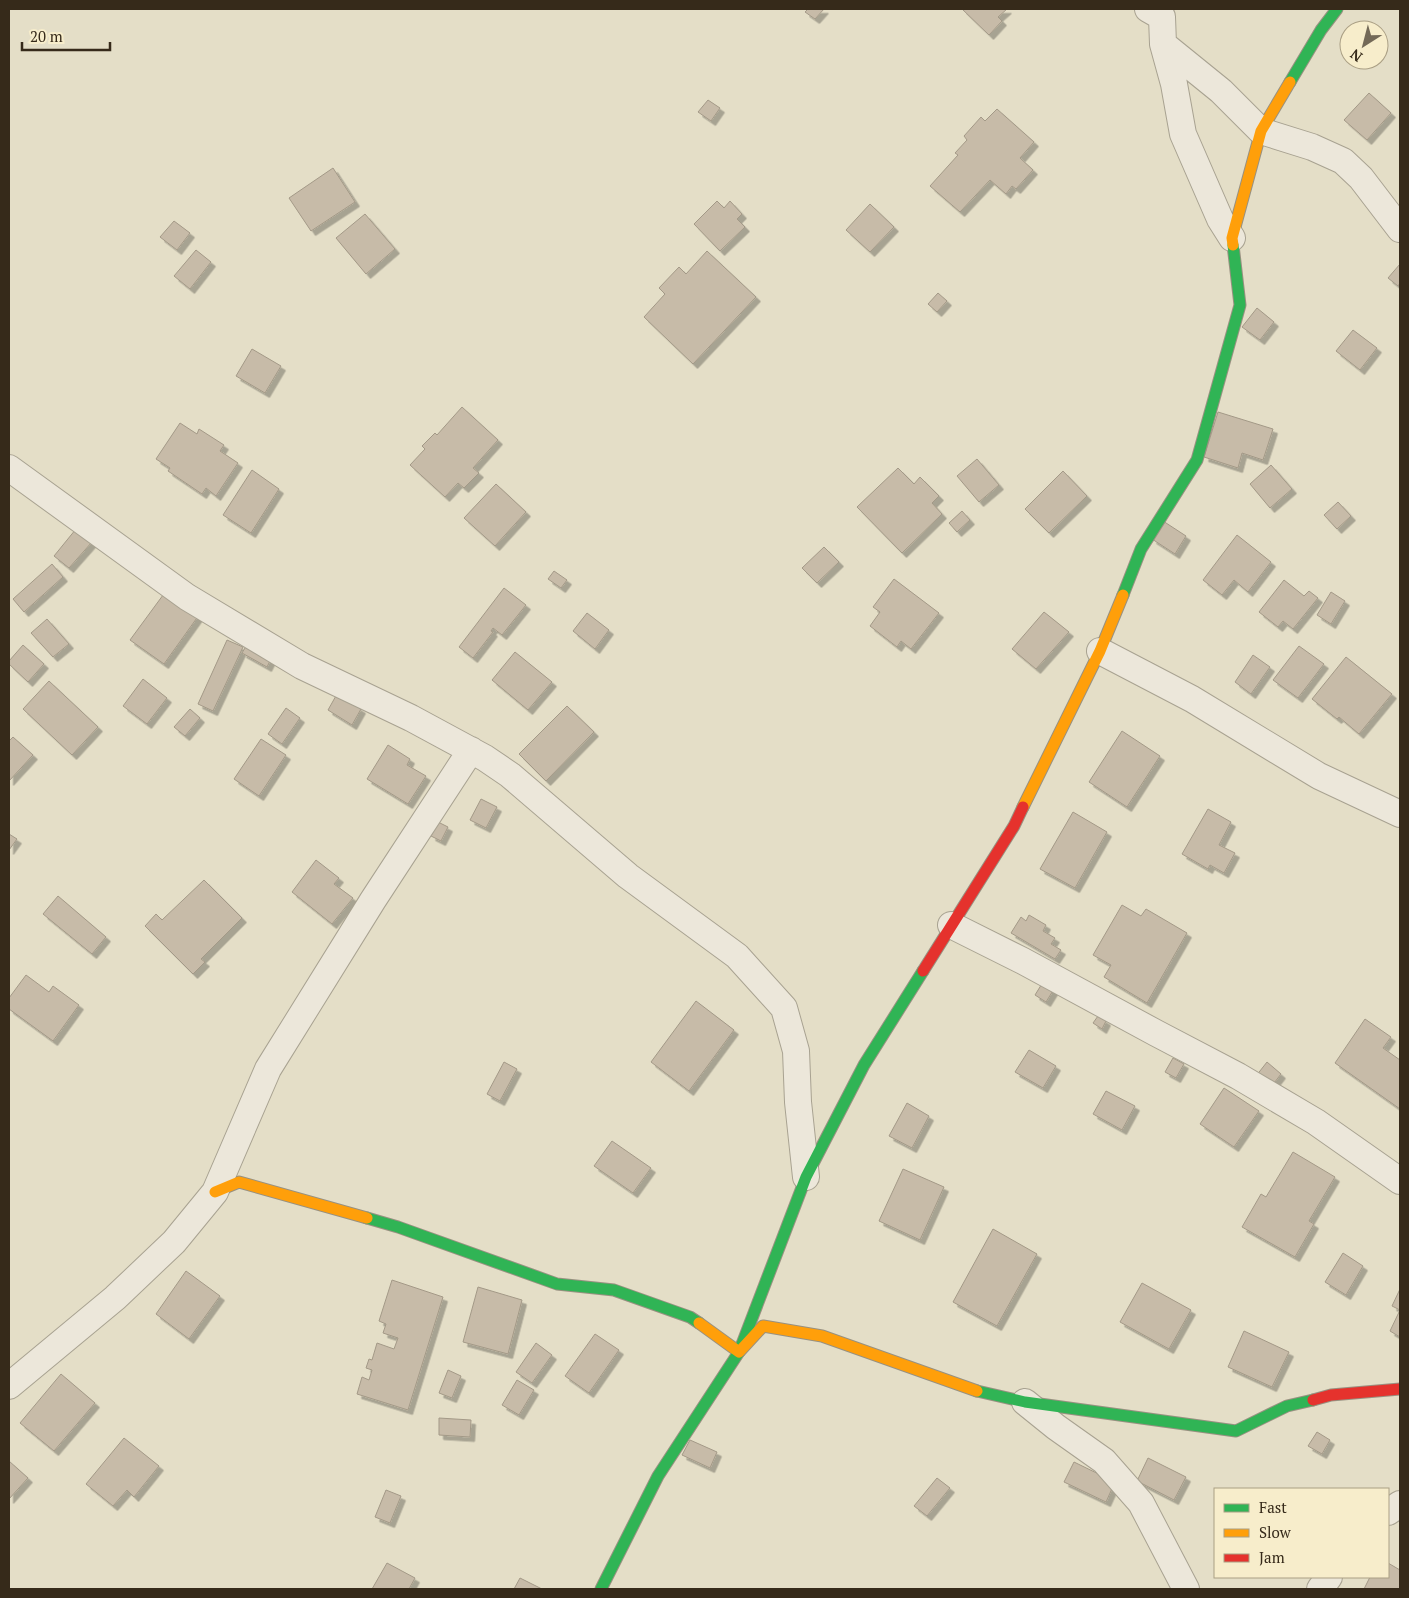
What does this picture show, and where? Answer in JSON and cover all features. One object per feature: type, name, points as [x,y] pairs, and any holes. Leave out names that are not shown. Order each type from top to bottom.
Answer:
[{"type":"street","points":[[1148,9],[1162,17],[1163,44],[1174,84],[1182,134],[1220,219],[1232,238]]},
{"type":"street","points":[[739,1352],[806,1178],[864,1065],[1014,826],[1100,651],[1141,549],[1197,460],[1240,305],[1232,238],[1261,131],[1321,30],[1337,9]]},
{"type":"street","points":[[1163,44],[1221,91],[1261,131],[1312,147],[1343,161],[1361,178],[1400,229]]},
{"type":"street","points":[[9,468],[187,597],[302,666],[411,718],[471,750],[510,775],[628,876],[737,956],[784,1008],[796,1051],[798,1102],[806,1178]]},
{"type":"street","points":[[1100,651],[1192,699],[1319,776],[1400,814]]},
{"type":"street","points":[[9,1386],[115,1298],[174,1242],[215,1192],[268,1068],[373,900],[471,750]]},
{"type":"street","points":[[951,925],[1023,961],[1238,1076],[1316,1122],[1400,1181]]},
{"type":"street","points":[[215,1192],[239,1182],[398,1227],[557,1284],[614,1290],[690,1317],[739,1352]]},
{"type":"street","points":[[602,1589],[658,1476],[739,1352],[764,1326],[822,1336],[976,1391],[1025,1402],[1236,1431],[1287,1406],[1331,1395],[1400,1389]]},
{"type":"street","points":[[1025,1402],[1104,1461],[1141,1503],[1186,1589]]},
{"type":"street","points":[[1389,1511],[1400,1504]]},
{"type":"street","points":[[1320,1589],[1328,1578]]},
{"type":"building","points":[[808,9],[824,9],[815,19],[805,12]]},
{"type":"building","points":[[962,9],[1007,9],[998,17],[1002,21],[989,35]]},
{"type":"building","points":[[1369,93],[1391,113],[1367,140],[1344,120]]},
{"type":"building","points":[[708,100],[720,108],[711,121],[698,112]]},
{"type":"building","points":[[997,109],[1034,142],[1020,158],[1033,170],[1016,189],[1012,186],[1006,194],[990,180],[960,212],[930,186],[958,155],[955,153],[967,140],[964,136],[981,117],[985,121]]},
{"type":"building","points":[[333,168],[355,202],[311,231],[289,198]]},
{"type":"building","points":[[717,201],[724,208],[730,201],[742,214],[737,219],[745,227],[720,251],[694,224]]},
{"type":"building","points":[[870,204],[894,227],[870,252],[846,230]]},
{"type":"building","points":[[365,214],[395,249],[366,274],[336,238]]},
{"type":"building","points":[[174,221],[190,233],[177,250],[160,237]]},
{"type":"building","points":[[196,250],[211,262],[190,289],[174,276]]},
{"type":"building","points":[[707,251],[756,297],[693,364],[644,317],[665,294],[659,288],[679,267],[686,274]]},
{"type":"building","points":[[1400,264],[1400,283],[1398,286],[1388,278]]},
{"type":"building","points":[[938,293],[947,301],[937,312],[928,304]]},
{"type":"building","points":[[1257,308],[1274,322],[1260,340],[1242,327]]},
{"type":"building","points":[[1353,330],[1377,348],[1360,370],[1336,351]]},
{"type":"building","points":[[252,349],[281,366],[265,393],[236,376]]},
{"type":"building","points":[[462,407],[498,440],[473,468],[479,473],[464,488],[458,483],[445,497],[410,465],[425,449],[422,446],[435,433],[437,435]]},
{"type":"building","points":[[1218,412],[1273,429],[1263,460],[1242,453],[1238,468],[1204,457]]},
{"type":"building","points":[[180,423],[197,434],[199,429],[224,445],[220,451],[238,463],[216,496],[206,488],[202,494],[168,471],[170,468],[156,459]]},
{"type":"building","points":[[977,459],[999,485],[979,502],[957,476]]},
{"type":"building","points":[[1271,465],[1292,489],[1270,508],[1250,484]]},
{"type":"building","points":[[898,468],[914,484],[920,477],[939,496],[932,503],[942,514],[902,553],[857,507]]},
{"type":"building","points":[[252,470],[279,489],[251,533],[223,515]]},
{"type":"building","points":[[1063,471],[1087,496],[1049,533],[1025,509]]},
{"type":"building","points":[[496,484],[526,512],[495,546],[464,518]]},
{"type":"building","points":[[1338,502],[1351,516],[1337,529],[1324,515]]},
{"type":"building","points":[[962,511],[970,520],[957,532],[949,523]]},
{"type":"building","points":[[1163,521],[1186,536],[1175,554],[1152,539]]},
{"type":"building","points":[[76,529],[92,542],[69,568],[54,556]]},
{"type":"building","points":[[1237,535],[1271,562],[1248,592],[1234,580],[1222,595],[1203,580]]},
{"type":"building","points":[[824,547],[839,562],[817,583],[802,568]]},
{"type":"building","points":[[52,564],[63,577],[24,612],[13,599]]},
{"type":"building","points":[[554,571],[567,580],[561,588],[548,579]]},
{"type":"building","points":[[894,579],[939,613],[911,649],[901,641],[897,647],[870,626],[880,612],[873,607]]},
{"type":"building","points":[[1284,580],[1304,596],[1309,591],[1318,598],[1293,629],[1283,621],[1278,627],[1259,612]]},
{"type":"building","points":[[504,588],[526,605],[502,635],[493,628],[491,631],[493,632],[473,658],[459,647]]},
{"type":"building","points":[[166,591],[199,615],[164,664],[130,640]]},
{"type":"building","points":[[1331,592],[1345,601],[1331,624],[1317,615]]},
{"type":"building","points":[[1044,612],[1069,632],[1036,669],[1012,649]]},
{"type":"building","points":[[587,613],[609,630],[595,649],[573,631]]},
{"type":"building","points":[[47,619],[69,644],[53,657],[31,633]]},
{"type":"building","points":[[251,638],[275,651],[267,667],[242,653]]},
{"type":"building","points":[[227,640],[243,647],[213,711],[198,704]]},
{"type":"building","points":[[23,645],[44,664],[28,682],[9,664],[9,661]]},
{"type":"building","points":[[1299,646],[1324,664],[1298,698],[1273,680]]},
{"type":"building","points":[[515,652],[552,682],[528,710],[492,680]]},
{"type":"building","points":[[1253,655],[1270,667],[1251,694],[1235,682]]},
{"type":"building","points":[[1346,657],[1392,694],[1359,734],[1339,717],[1337,719],[1312,699]]},
{"type":"building","points":[[143,679],[167,698],[147,724],[123,706]]},
{"type":"building","points":[[49,681],[98,727],[72,755],[23,709]]},
{"type":"building","points":[[337,694],[361,709],[352,725],[328,710]]},
{"type":"building","points":[[567,706],[594,732],[546,781],[519,754]]},
{"type":"building","points":[[286,708],[300,718],[282,744],[268,734]]},
{"type":"building","points":[[190,709],[200,718],[185,736],[174,727]]},
{"type":"building","points":[[1122,731],[1160,756],[1127,807],[1089,782]]},
{"type":"building","points":[[13,737],[33,755],[9,781],[9,741]]},
{"type":"building","points":[[261,739],[286,755],[259,796],[234,779]]},
{"type":"building","points":[[388,745],[410,759],[407,765],[426,776],[408,804],[367,779]]},
{"type":"building","points":[[481,799],[497,807],[486,828],[470,820]]},
{"type":"building","points":[[1208,809],[1231,822],[1219,845],[1235,853],[1224,873],[1210,865],[1208,869],[1182,854]]},
{"type":"building","points":[[1073,812],[1107,832],[1075,888],[1040,869]]},
{"type":"building","points":[[438,822],[448,827],[441,841],[431,836]]},
{"type":"building","points":[[9,834],[17,839],[9,850]]},
{"type":"building","points":[[316,860],[339,878],[334,884],[353,898],[332,924],[292,892]]},
{"type":"building","points":[[204,880],[242,918],[201,959],[205,962],[193,974],[145,926],[156,914],[162,920]]},
{"type":"building","points":[[58,896],[106,937],[92,954],[43,914]]},
{"type":"building","points":[[1122,905],[1141,916],[1146,909],[1187,933],[1147,1003],[1104,977],[1111,965],[1093,955]]},
{"type":"building","points":[[1029,915],[1046,925],[1043,931],[1055,938],[1051,944],[1061,950],[1055,959],[1011,933],[1021,917],[1026,921]]},
{"type":"building","points":[[26,975],[49,992],[53,986],[79,1005],[53,1041],[9,1009],[9,998]]},
{"type":"building","points":[[1043,982],[1054,989],[1046,1002],[1035,995]]},
{"type":"building","points":[[696,1001],[734,1030],[689,1091],[651,1062]]},
{"type":"building","points":[[1098,1016],[1106,1021],[1102,1029],[1093,1023]]},
{"type":"building","points":[[1365,1019],[1391,1037],[1383,1048],[1400,1060],[1400,1109],[1335,1063]]},
{"type":"building","points":[[1029,1050],[1056,1066],[1043,1088],[1015,1072]]},
{"type":"building","points":[[1173,1058],[1184,1064],[1176,1078],[1165,1072]]},
{"type":"building","points":[[504,1062],[517,1069],[500,1101],[487,1094]]},
{"type":"building","points":[[1267,1062],[1281,1074],[1271,1087],[1256,1076]]},
{"type":"building","points":[[1224,1088],[1259,1111],[1234,1147],[1200,1124]]},
{"type":"building","points":[[1106,1091],[1135,1106],[1122,1130],[1093,1114]]},
{"type":"building","points":[[907,1103],[929,1116],[912,1148],[889,1136]]},
{"type":"building","points":[[612,1141],[651,1168],[633,1193],[594,1166]]},
{"type":"building","points":[[1293,1152],[1335,1177],[1309,1221],[1314,1224],[1295,1257],[1242,1227],[1261,1194],[1266,1197]]},
{"type":"building","points":[[903,1169],[944,1187],[920,1240],[879,1221]]},
{"type":"building","points":[[993,1229],[1037,1254],[997,1326],[953,1302]]},
{"type":"building","points":[[1343,1253],[1363,1266],[1346,1295],[1325,1282]]},
{"type":"building","points":[[186,1271],[220,1296],[189,1339],[156,1314]]},
{"type":"building","points":[[392,1280],[443,1297],[408,1410],[357,1394],[362,1377],[369,1380],[372,1370],[366,1368],[369,1359],[372,1360],[377,1343],[394,1349],[398,1338],[383,1333],[386,1324],[379,1321]]},
{"type":"building","points":[[1142,1283],[1191,1310],[1169,1349],[1120,1322]]},
{"type":"building","points":[[478,1287],[522,1300],[508,1354],[463,1342]]},
{"type":"building","points":[[1400,1289],[1400,1310],[1392,1306]]},
{"type":"building","points":[[1400,1310],[1400,1337],[1390,1331]]},
{"type":"building","points":[[1244,1331],[1289,1352],[1272,1387],[1228,1367]]},
{"type":"building","points":[[595,1334],[619,1350],[589,1393],[565,1376]]},
{"type":"building","points":[[536,1343],[552,1355],[532,1383],[516,1372]]},
{"type":"building","points":[[448,1370],[461,1376],[452,1398],[439,1393]]},
{"type":"building","points":[[61,1374],[95,1403],[54,1451],[20,1423]]},
{"type":"building","points":[[517,1380],[534,1390],[519,1415],[502,1405]]},
{"type":"building","points":[[439,1418],[471,1420],[470,1437],[439,1435]]},
{"type":"building","points":[[1317,1432],[1330,1440],[1322,1454],[1308,1446]]},
{"type":"building","points":[[124,1438],[159,1466],[134,1497],[127,1490],[113,1506],[86,1484]]},
{"type":"building","points":[[690,1440],[717,1452],[710,1468],[682,1455]]},
{"type":"building","points":[[1148,1458],[1186,1477],[1174,1500],[1137,1481]]},
{"type":"building","points":[[9,1461],[28,1478],[9,1499]]},
{"type":"building","points":[[1074,1462],[1115,1482],[1106,1502],[1064,1482]]},
{"type":"building","points":[[937,1478],[950,1488],[927,1516],[914,1506]]},
{"type":"building","points":[[386,1490],[401,1496],[390,1523],[375,1517]]},
{"type":"building","points":[[387,1563],[415,1578],[409,1589],[372,1589]]},
{"type":"building","points":[[1389,1564],[1400,1570],[1400,1589],[1364,1589],[1370,1578],[1389,1578]]},
{"type":"building","points":[[520,1578],[542,1589],[514,1589]]},
{"type":"traffic: fast","points":[[1290,82],[1321,30],[1337,9]]},
{"type":"traffic: fast","points":[[1123,595],[1141,549],[1197,460],[1240,305],[1233,245]]},
{"type":"traffic: fast","points":[[601,1589],[658,1476],[739,1352],[806,1177],[864,1065],[923,971]]},
{"type":"traffic: fast","points":[[367,1218],[398,1227],[557,1284],[614,1290],[690,1317],[699,1323]]},
{"type":"traffic: fast","points":[[977,1391],[1025,1402],[1236,1431],[1287,1406],[1313,1400]]},
{"type":"traffic: slow","points":[[1233,245],[1232,238],[1261,131],[1290,82]]},
{"type":"traffic: slow","points":[[1023,807],[1100,651],[1123,595]]},
{"type":"traffic: slow","points":[[215,1192],[239,1182],[367,1218]]},
{"type":"traffic: slow","points":[[699,1323],[739,1352],[763,1326],[822,1336],[977,1391]]},
{"type":"traffic: jam","points":[[923,971],[1014,826],[1023,807]]},
{"type":"traffic: jam","points":[[1313,1400],[1331,1395],[1400,1389]]}]
